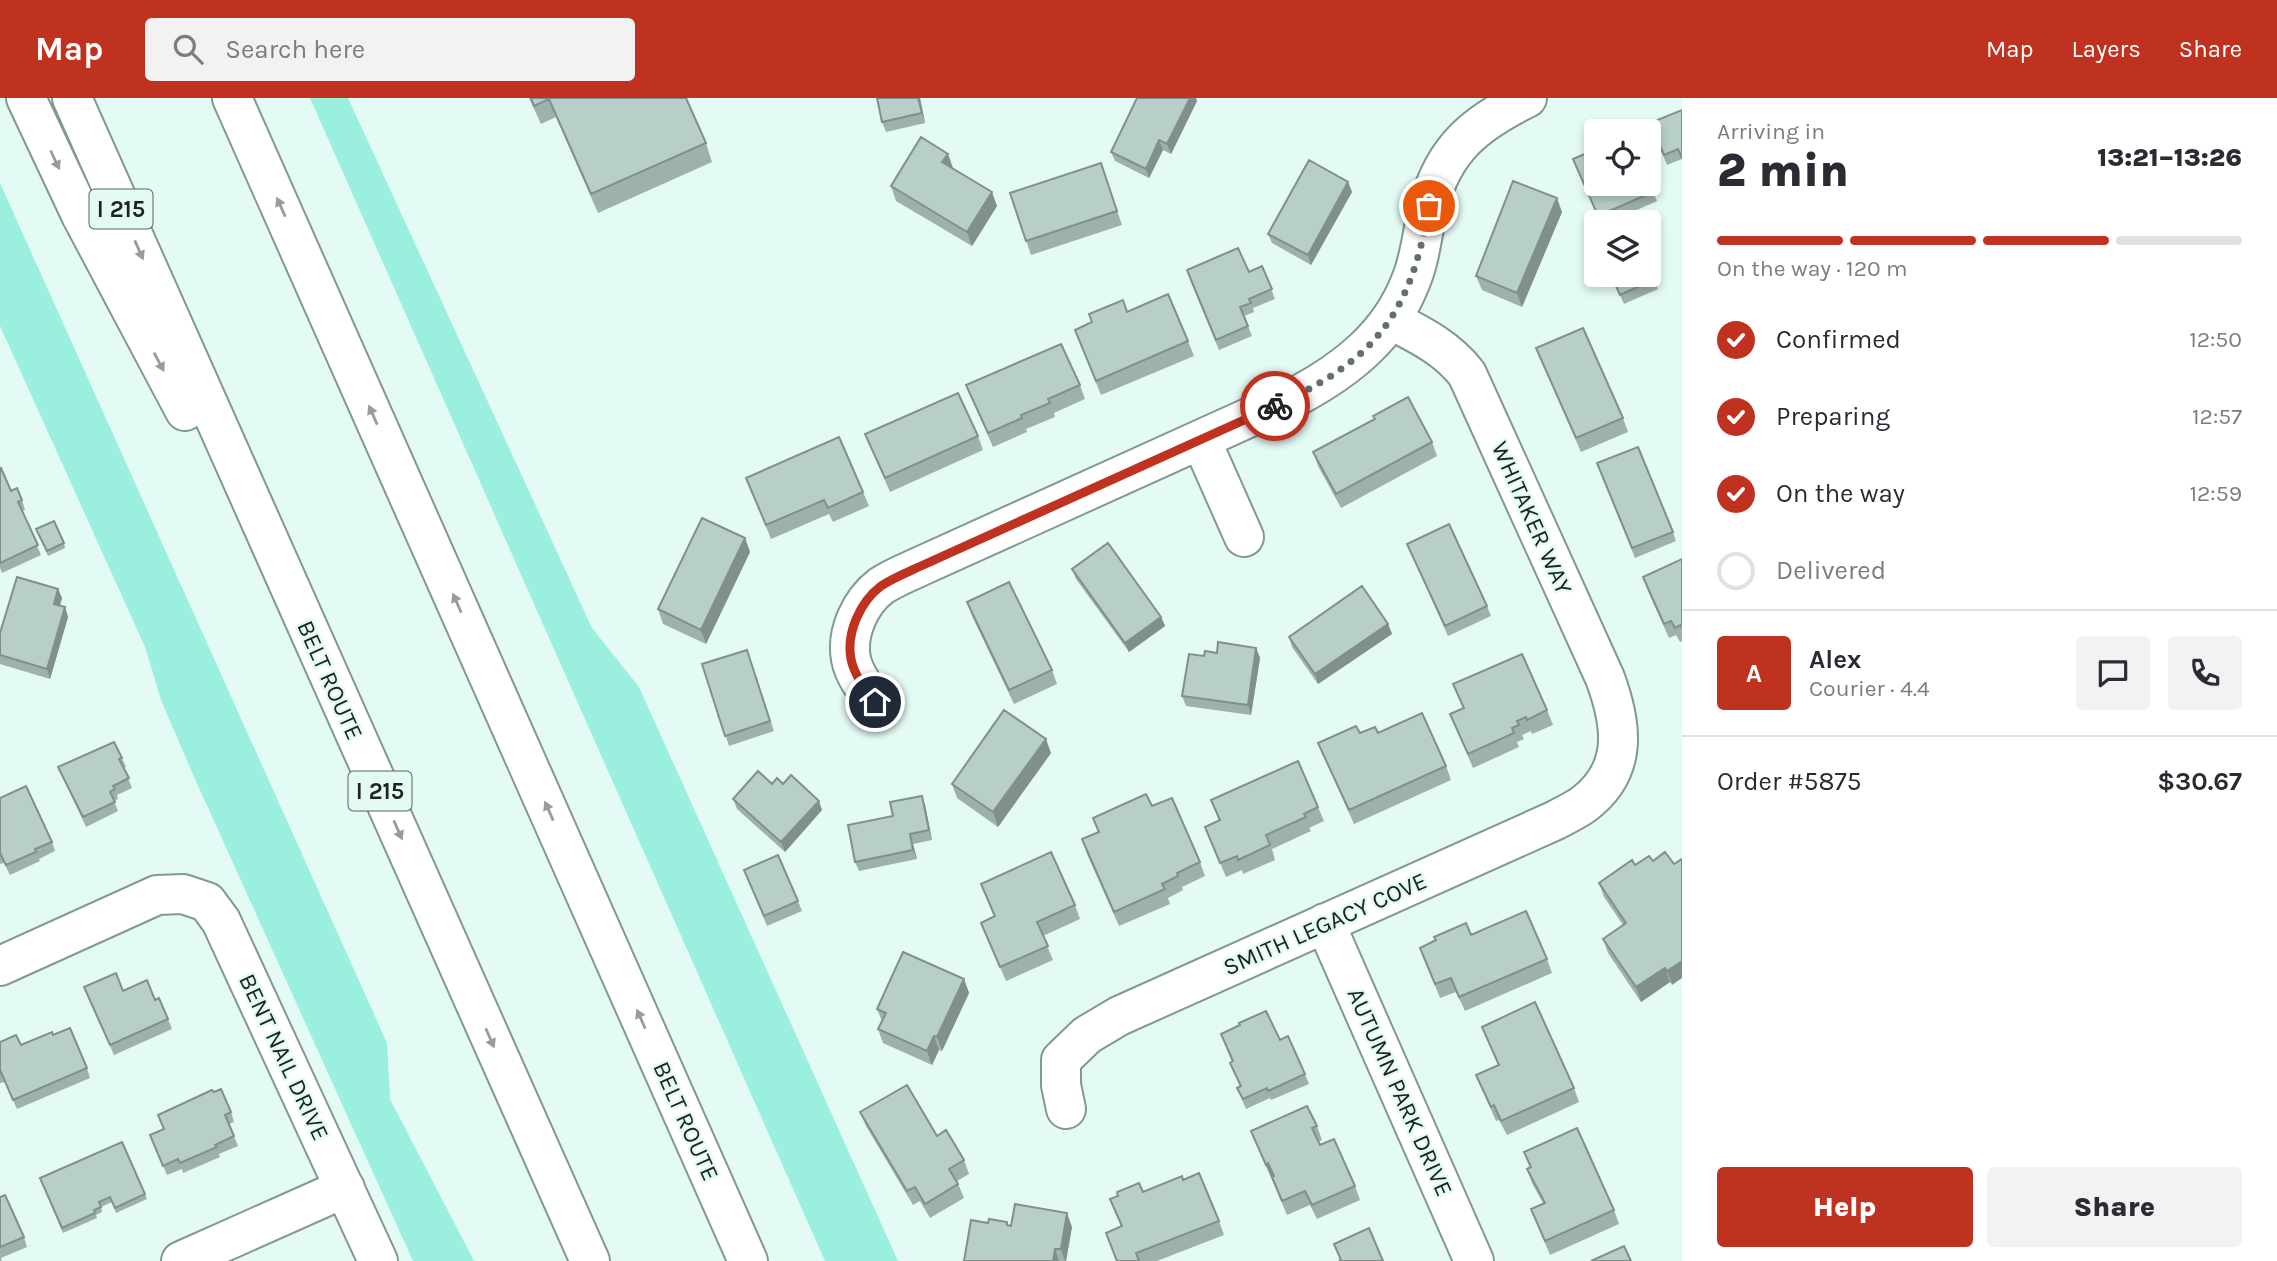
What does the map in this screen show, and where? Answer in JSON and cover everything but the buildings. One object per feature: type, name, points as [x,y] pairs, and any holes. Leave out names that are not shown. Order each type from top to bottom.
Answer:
[{"type":"main road","points":[[26,98],[87,228],[179,400],[307,627]]},
{"type":"main road","name":"BELT ROUTE","points":[[72,98],[590,1261]]},
{"type":"main road","name":"BELT ROUTE","points":[[232,98],[748,1261]]},
{"type":"main road","points":[[875,702],[861,683],[851,661],[850,643],[854,626],[869,598],[880,587],[1299,395],[1349,364],[1372,343],[1391,320],[1410,283],[1439,175],[1452,153],[1469,133],[1501,111],[1527,98]]},
{"type":"main road","name":"WHITAKER WAY","points":[[1391,320],[1430,340],[1448,353],[1467,374],[1605,678],[1619,726],[1618,753]]},
{"type":"main road","points":[[1201,440],[1244,537]]},
{"type":"main road","name":"SMITH LEGACY COVE","points":[[1066,1109],[1061,1084],[1061,1060],[1087,1035],[1119,1016],[1556,820],[1585,803],[1604,782],[1618,753]]},
{"type":"main road","name":"BENT NAIL DRIVE","points":[[0,966],[157,895],[183,894],[207,902],[220,921],[378,1261]]},
{"type":"main road","name":"AUTUMN PARK DRIVE","points":[[1325,923],[1474,1261]]},
{"type":"main road","points":[[181,1261],[345,1188]]},
{"type":"green space","points":[[310,98],[348,98],[592,628],[639,687],[898,1261],[825,1261]]},
{"type":"green space","points":[[0,183],[387,1043],[390,1099],[474,1261],[413,1261],[195,779],[161,700],[145,647],[0,326]]},
{"type":"way so far","points":[[1275,406],[1325,381],[1349,364],[1372,343],[1391,320],[1410,283],[1422,245],[1429,206]]},
{"type":"route","points":[[875,702],[861,683],[851,661],[850,643],[860,611],[880,587],[1275,406]]}]
